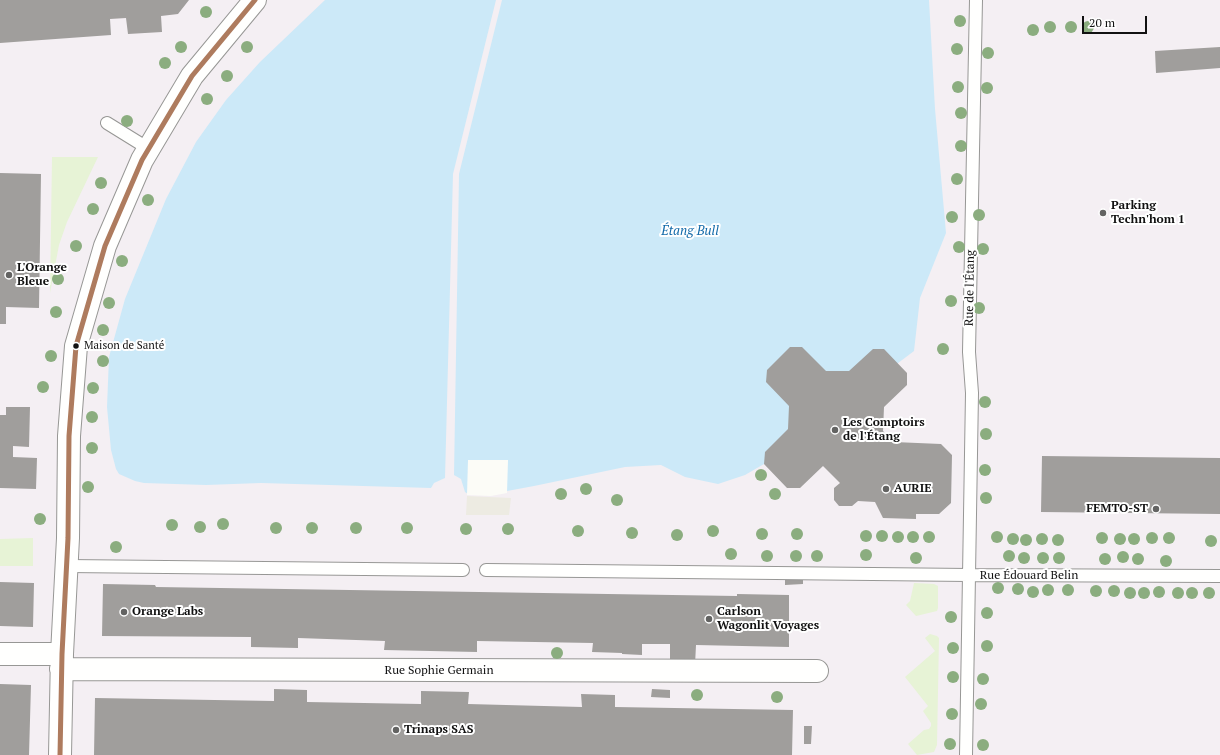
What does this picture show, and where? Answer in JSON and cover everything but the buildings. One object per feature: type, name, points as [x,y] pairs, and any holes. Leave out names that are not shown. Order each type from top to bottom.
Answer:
[{"type":"street","points":[[60,755],[69,436],[76,346],[105,246],[142,160],[192,76],[255,0]]},
{"type":"street","name":"Rue Sophie Germain","points":[[0,654],[62,661],[817,672]]},
{"type":"lane","name":"Rue de l'Étang","points":[[969,575],[972,393],[969,352],[976,0]]},
{"type":"lane","points":[[107,123],[149,149]]},
{"type":"lane","points":[[66,566],[463,570]]},
{"type":"lane","points":[[486,570],[969,575]]},
{"type":"lane","name":"Rue Édouard Belin","points":[[966,755],[969,575],[1220,576]]},
{"type":"shaded area","points":[[0,0],[1220,0],[1220,755],[0,755]]},
{"type":"shaded area","points":[[467,496],[511,498],[509,515],[466,515]]},
{"type":"green space","points":[[52,157],[98,157],[67,222],[59,245],[50,293]]},
{"type":"green space","points":[[33,538],[33,566],[0,566],[0,539]]},
{"type":"green space","points":[[914,583],[934,584],[938,586],[937,611],[916,616],[906,605],[910,601]]},
{"type":"green space","points":[[930,634],[939,638],[937,745],[934,752],[917,755],[908,744],[924,730],[929,729],[931,723],[923,711],[928,706],[905,677],[935,651],[925,638]]},
{"type":"water","points":[[325,0],[496,0],[453,174],[445,478],[434,483],[431,488],[261,483],[206,485],[144,483],[135,481],[119,474],[116,469],[111,450],[107,407],[109,357],[125,299],[166,199],[196,142],[226,100],[260,62]]},
{"type":"water","name":"Étang Bull","points":[[502,0],[929,0],[935,109],[946,233],[920,298],[914,351],[764,464],[745,475],[718,484],[685,477],[661,465],[625,467],[491,494],[468,494],[465,492],[461,479],[454,475],[459,174]]},
{"type":"pier","points":[[468,460],[508,460],[507,493],[491,496],[467,495]]},
{"type":"transit line","points":[[60,755],[62,654],[68,538],[69,436],[76,346],[105,246],[142,160],[192,76],[255,0]]},
{"type":"place","name":"Parking Techn'hom 1","points":[[1103,213]]},
{"type":"place","name":"L'Orange Bleue","points":[[9,275]]},
{"type":"place","name":"Maison de Santé","points":[[76,346]]},
{"type":"place","name":"Les Comptoirs de l'Étang","points":[[835,430]]},
{"type":"place","name":"AURIE","points":[[886,489]]},
{"type":"place","name":"FEMTO-ST","points":[[1156,509]]},
{"type":"place","name":"Orange Labs","points":[[124,612]]},
{"type":"place","name":"Carlson Wagonlit Voyages","points":[[709,619]]},
{"type":"place","name":"Trinaps SAS","points":[[396,730]]}]
